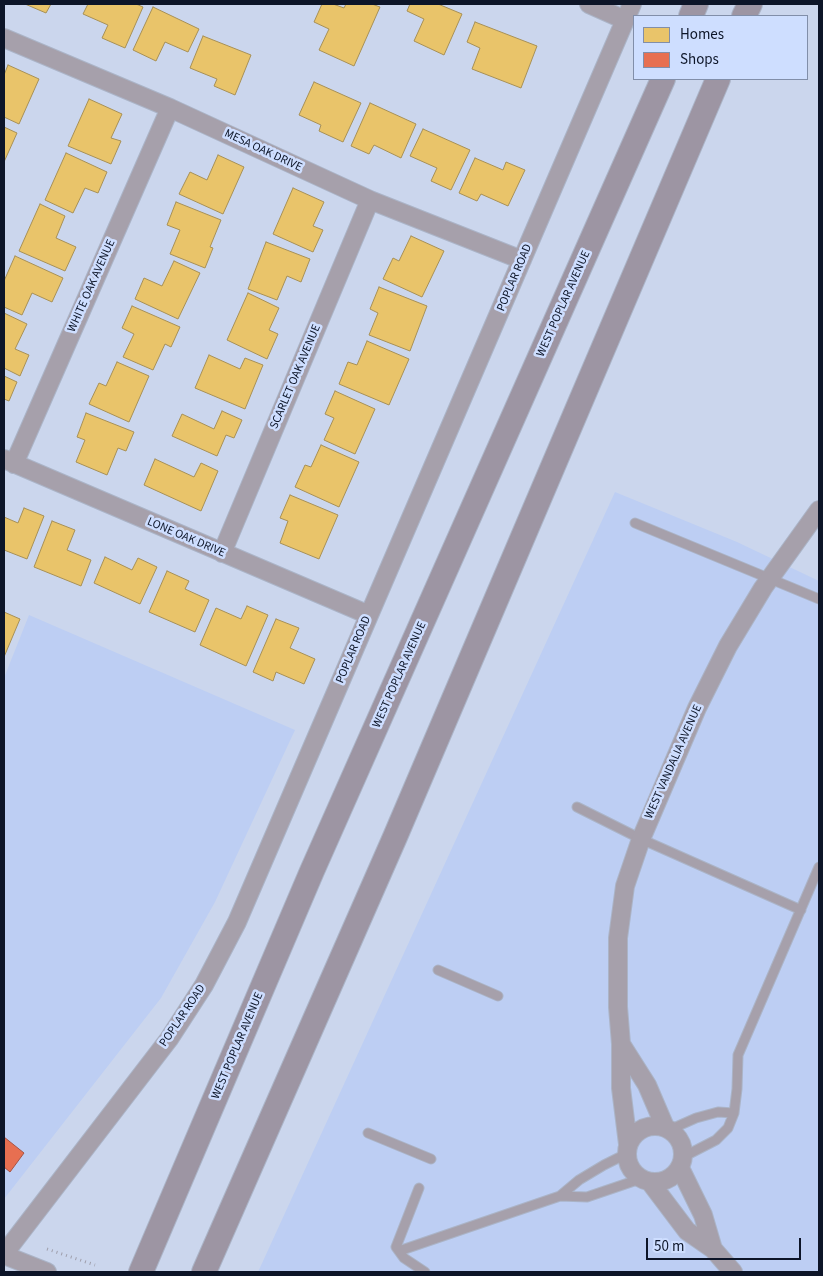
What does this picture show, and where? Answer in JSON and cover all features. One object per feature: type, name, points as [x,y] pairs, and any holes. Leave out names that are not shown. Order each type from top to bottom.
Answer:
[{"type":"main road","name":"WEST POPLAR AVENUE","points":[[141,1272],[308,881],[664,80]]},
{"type":"main road","points":[[204,1272],[395,837],[718,80]]},
{"type":"street","points":[[589,4],[629,12]]},
{"type":"street","name":"POPLAR ROAD","points":[[4,1255],[169,1039],[204,985],[237,922],[629,12]]},
{"type":"street","name":"MESA OAK DRIVE","points":[[4,38],[170,108],[370,200],[522,260]]},
{"type":"street","name":"WHITE OAK AVENUE","points":[[9,462],[170,108]]},
{"type":"street","name":"SCARLET OAK AVENUE","points":[[222,553],[370,200]]},
{"type":"street","name":"LONE OAK DRIVE","points":[[9,462],[369,615]]},
{"type":"street","name":"WEST VANDALIA AVENUE","points":[[627,1149],[621,1088],[621,1044],[618,1007],[618,938],[625,886],[641,839],[697,708],[728,646],[770,578],[819,510]]},
{"type":"street","name":"WEST VANDALIA AVENUE","points":[[621,1044],[647,1085],[667,1128]]},
{"type":"street","points":[[645,1181],[660,1183],[669,1179],[682,1162],[684,1152],[682,1144],[678,1136],[667,1128],[657,1125],[640,1129],[633,1136],[627,1149],[628,1164],[633,1172],[645,1181],[687,1231],[713,1249],[733,1272]]},
{"type":"street","points":[[682,1162],[703,1215],[713,1249]]},
{"type":"street","points":[[4,1255],[47,1272]]},
{"type":"lane","points":[[634,523],[819,599]]},
{"type":"lane","points":[[577,807],[641,839],[802,910]]},
{"type":"lane","points":[[682,1162],[716,1140],[728,1128],[734,1113],[738,1055],[819,867]]},
{"type":"lane","points":[[438,970],[498,996]]},
{"type":"lane","points":[[667,1128],[718,1112],[734,1113]]},
{"type":"lane","points":[[368,1133],[431,1159]]},
{"type":"lane","points":[[399,1252],[560,1196],[579,1180],[627,1149]]},
{"type":"lane","points":[[560,1196],[587,1197],[645,1181]]},
{"type":"lane","points":[[419,1188],[396,1247],[404,1258],[425,1272]]},
{"type":"path","points":[[15,1239],[95,1265]]},
{"type":"shaded area","points":[[615,492],[737,542],[819,581],[819,1272],[258,1272]]},
{"type":"shaded area","points":[[29,615],[295,730],[215,902],[161,998],[4,1199],[4,678]]},
{"type":"building: Homes","points":[[25,4],[51,4],[46,13]]},
{"type":"building: Homes","points":[[88,4],[136,4],[143,7],[125,48],[102,38],[108,25],[83,14]]},
{"type":"building: Homes","points":[[322,4],[333,4],[344,8],[346,4],[372,4],[380,7],[354,66],[319,50],[329,29],[314,22]]},
{"type":"building: Homes","points":[[410,4],[438,4],[462,14],[444,55],[414,41],[424,19],[407,11]]},
{"type":"building: Homes","points":[[153,7],[199,29],[188,52],[165,42],[156,61],[133,50]]},
{"type":"building: Homes","points":[[475,22],[537,46],[521,88],[472,69],[480,48],[467,42]]},
{"type":"building: Homes","points":[[203,36],[251,55],[235,95],[214,86],[217,79],[190,68]]},
{"type":"building: Homes","points":[[8,65],[39,79],[19,124],[4,117],[4,75]]},
{"type":"building: Homes","points":[[314,82],[361,103],[343,142],[319,131],[321,125],[299,115]]},
{"type":"building: Homes","points":[[89,99],[122,114],[111,138],[121,141],[111,164],[68,146]]},
{"type":"building: Homes","points":[[370,103],[416,124],[401,158],[374,145],[369,154],[351,146]]},
{"type":"building: Homes","points":[[4,127],[17,133],[4,162]]},
{"type":"building: Homes","points":[[423,129],[470,150],[451,190],[431,181],[437,168],[410,156]]},
{"type":"building: Homes","points":[[66,153],[107,172],[98,193],[85,188],[73,213],[45,200]]},
{"type":"building: Homes","points":[[218,155],[244,167],[223,214],[179,194],[190,172],[207,180]]},
{"type":"building: Homes","points":[[475,158],[503,170],[506,162],[525,170],[508,206],[481,194],[477,201],[459,193]]},
{"type":"building: Homes","points":[[293,188],[324,202],[313,226],[323,230],[313,252],[273,234]]},
{"type":"building: Homes","points":[[176,202],[221,220],[210,247],[213,248],[205,268],[170,254],[180,230],[167,225]]},
{"type":"building: Homes","points":[[40,204],[65,216],[56,238],[76,247],[65,271],[19,251]]},
{"type":"building: Homes","points":[[411,236],[444,251],[422,297],[383,279],[393,258],[399,261]]},
{"type":"building: Homes","points":[[266,242],[310,259],[301,282],[287,276],[277,300],[248,289]]},
{"type":"building: Homes","points":[[15,256],[63,278],[52,302],[32,293],[22,315],[4,307],[4,281]]},
{"type":"building: Homes","points":[[174,261],[200,273],[178,319],[135,299],[144,278],[162,286]]},
{"type":"building: Homes","points":[[379,287],[427,306],[410,351],[369,335],[378,313],[370,309]]},
{"type":"building: Homes","points":[[248,293],[279,308],[269,330],[278,334],[267,359],[227,340]]},
{"type":"building: Homes","points":[[132,306],[180,327],[171,347],[165,344],[153,370],[123,357],[134,334],[122,328]]},
{"type":"building: Homes","points":[[4,313],[27,324],[15,349],[29,355],[20,376],[4,368]]},
{"type":"building: Homes","points":[[367,341],[409,359],[389,405],[339,384],[348,362],[357,365]]},
{"type":"building: Homes","points":[[209,355],[240,369],[245,358],[263,365],[245,409],[195,388]]},
{"type":"building: Homes","points":[[117,362],[149,376],[129,422],[89,404],[99,383],[106,386]]},
{"type":"building: Homes","points":[[4,376],[17,382],[9,401],[4,399]]},
{"type":"building: Homes","points":[[335,391],[375,409],[355,454],[324,440],[334,418],[325,414]]},
{"type":"building: Homes","points":[[222,411],[242,420],[234,438],[226,435],[217,456],[172,436],[182,414],[214,429]]},
{"type":"building: Homes","points":[[86,413],[134,432],[126,451],[118,448],[107,475],[76,462],[85,440],[77,437]]},
{"type":"building: Homes","points":[[321,445],[359,462],[339,507],[295,487],[305,465],[311,467]]},
{"type":"building: Homes","points":[[155,459],[194,477],[201,463],[218,471],[201,511],[144,485]]},
{"type":"building: Homes","points":[[290,495],[338,515],[319,559],[280,543],[288,521],[280,518]]},
{"type":"building: Homes","points":[[24,508],[44,516],[27,559],[4,550],[4,517],[18,523]]},
{"type":"building: Homes","points":[[52,521],[75,530],[67,550],[91,560],[81,586],[34,567]]},
{"type":"building: Homes","points":[[105,557],[132,570],[138,558],[157,567],[140,604],[94,583]]},
{"type":"building: Homes","points":[[167,571],[189,581],[185,589],[209,600],[195,632],[149,612]]},
{"type":"building: Homes","points":[[247,606],[268,615],[246,666],[200,645],[216,608],[241,619]]},
{"type":"building: Homes","points":[[4,612],[20,619],[4,657]]},
{"type":"building: Homes","points":[[276,619],[299,628],[290,648],[315,659],[304,684],[276,672],[273,681],[253,672]]},
{"type":"building: Shops","points":[[4,1137],[24,1153],[10,1172],[4,1167]]}]
